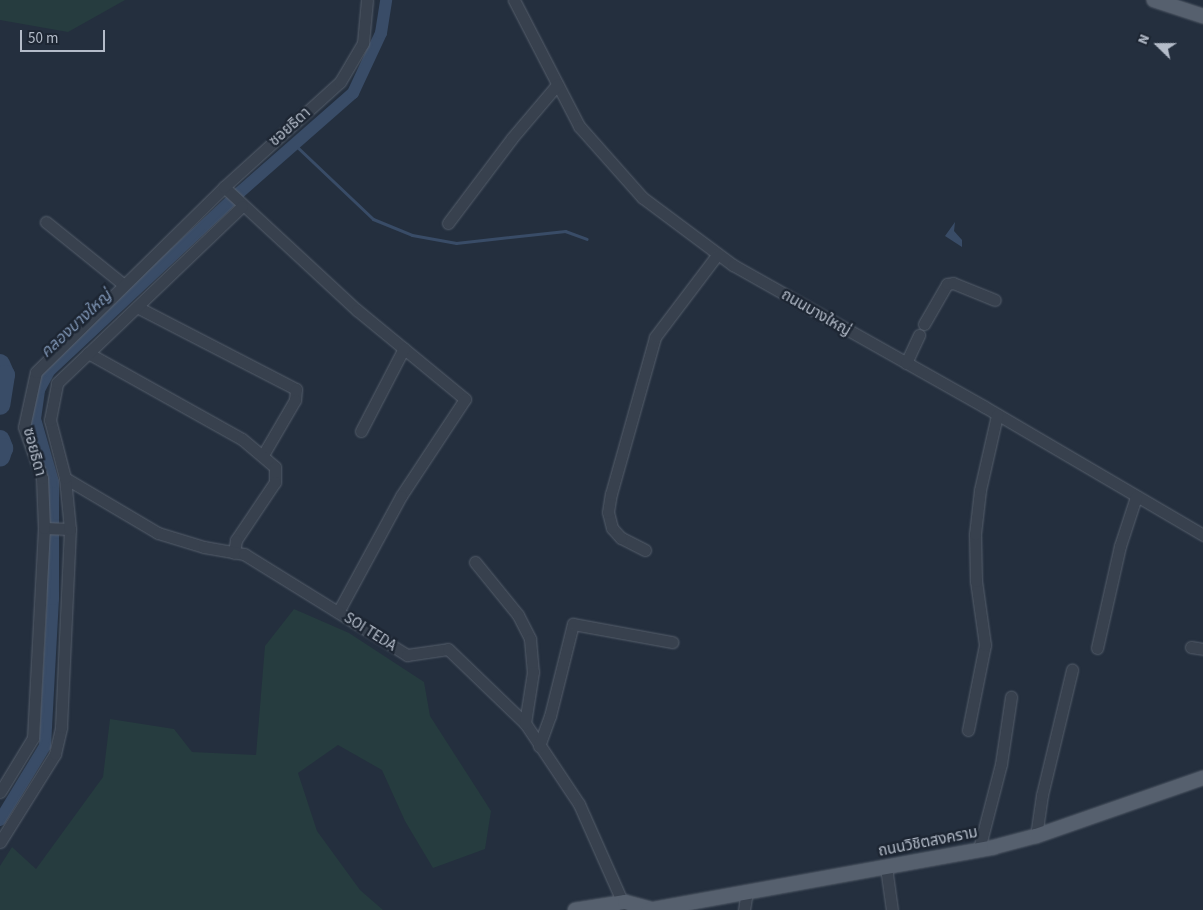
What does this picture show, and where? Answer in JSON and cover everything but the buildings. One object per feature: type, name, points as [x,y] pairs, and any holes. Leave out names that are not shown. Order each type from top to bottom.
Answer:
[{"type":"main road","points":[[1154,0],[1203,16]]},
{"type":"main road","name":"ถนนวิชิตสงคราม","points":[[575,910],[626,906],[651,909],[979,849],[1036,836],[1203,778]]},
{"type":"street","name":"ซอยธิดา","points":[[0,792],[33,738],[44,528],[42,478],[24,427],[36,372],[224,187],[340,82],[363,43],[367,0]]},
{"type":"street","name":"ถนนบางใหญ่","points":[[514,0],[579,126],[643,198],[716,254],[997,414],[1203,535]]},
{"type":"street","points":[[448,223],[512,138],[557,85]]},
{"type":"street","points":[[224,187],[242,206],[465,399],[401,496],[338,612]]},
{"type":"street","points":[[0,842],[55,754],[61,727],[70,528],[65,478],[50,420],[57,383],[242,206]]},
{"type":"street","points":[[46,222],[124,285]]},
{"type":"street","points":[[646,550],[621,538],[612,528],[608,512],[611,494],[655,337],[716,254]]},
{"type":"street","points":[[924,324],[947,284],[954,283],[995,300]]},
{"type":"street","points":[[137,307],[296,389],[295,400],[263,455]]},
{"type":"street","points":[[906,363],[919,335]]},
{"type":"street","points":[[361,431],[404,348]]},
{"type":"street","points":[[88,354],[234,434],[263,455],[274,467],[277,479],[236,540],[234,553]]},
{"type":"street","points":[[968,730],[984,645],[976,581],[975,534],[980,490],[997,414]]},
{"type":"street","name":"SOI TEDA","points":[[65,478],[158,532],[204,547],[244,554],[407,655],[448,649],[525,723],[579,804],[626,906]]},
{"type":"street","points":[[1097,648],[1115,562],[1136,497]]},
{"type":"street","points":[[44,528],[70,528]]},
{"type":"street","points":[[475,562],[518,615],[530,639],[533,672],[525,723]]},
{"type":"street","points":[[539,746],[550,716],[573,624],[672,642]]},
{"type":"street","points":[[1191,647],[1203,649]]},
{"type":"street","points":[[1036,836],[1042,795],[1072,670]]},
{"type":"street","points":[[979,849],[1001,764],[1011,697]]},
{"type":"street","points":[[886,867],[892,910]]},
{"type":"street","points":[[744,910],[747,892]]},
{"type":"green space","points":[[0,0],[125,0],[68,32],[0,20]]},
{"type":"green space","points":[[294,609],[349,633],[424,682],[430,716],[491,811],[485,849],[433,868],[405,821],[382,770],[338,745],[298,773],[317,831],[360,890],[383,910],[0,910],[0,866],[12,847],[36,869],[103,777],[110,719],[174,729],[192,752],[256,755],[265,646]]},
{"type":"water","points":[[955,222],[954,231],[962,240],[962,247],[945,236]]},
{"type":"waterway","name":"คลองบางใหญ่","points":[[0,820],[45,746],[53,599],[53,482],[35,419],[39,390],[49,371],[239,193],[353,93],[381,33],[386,0]]},
{"type":"waterway","points":[[294,144],[373,219],[412,235],[456,243],[565,231],[587,239]]},
{"type":"waterway","points":[[0,364],[5,375],[0,405]]},
{"type":"waterway","points":[[0,440],[3,448],[0,457]]}]
